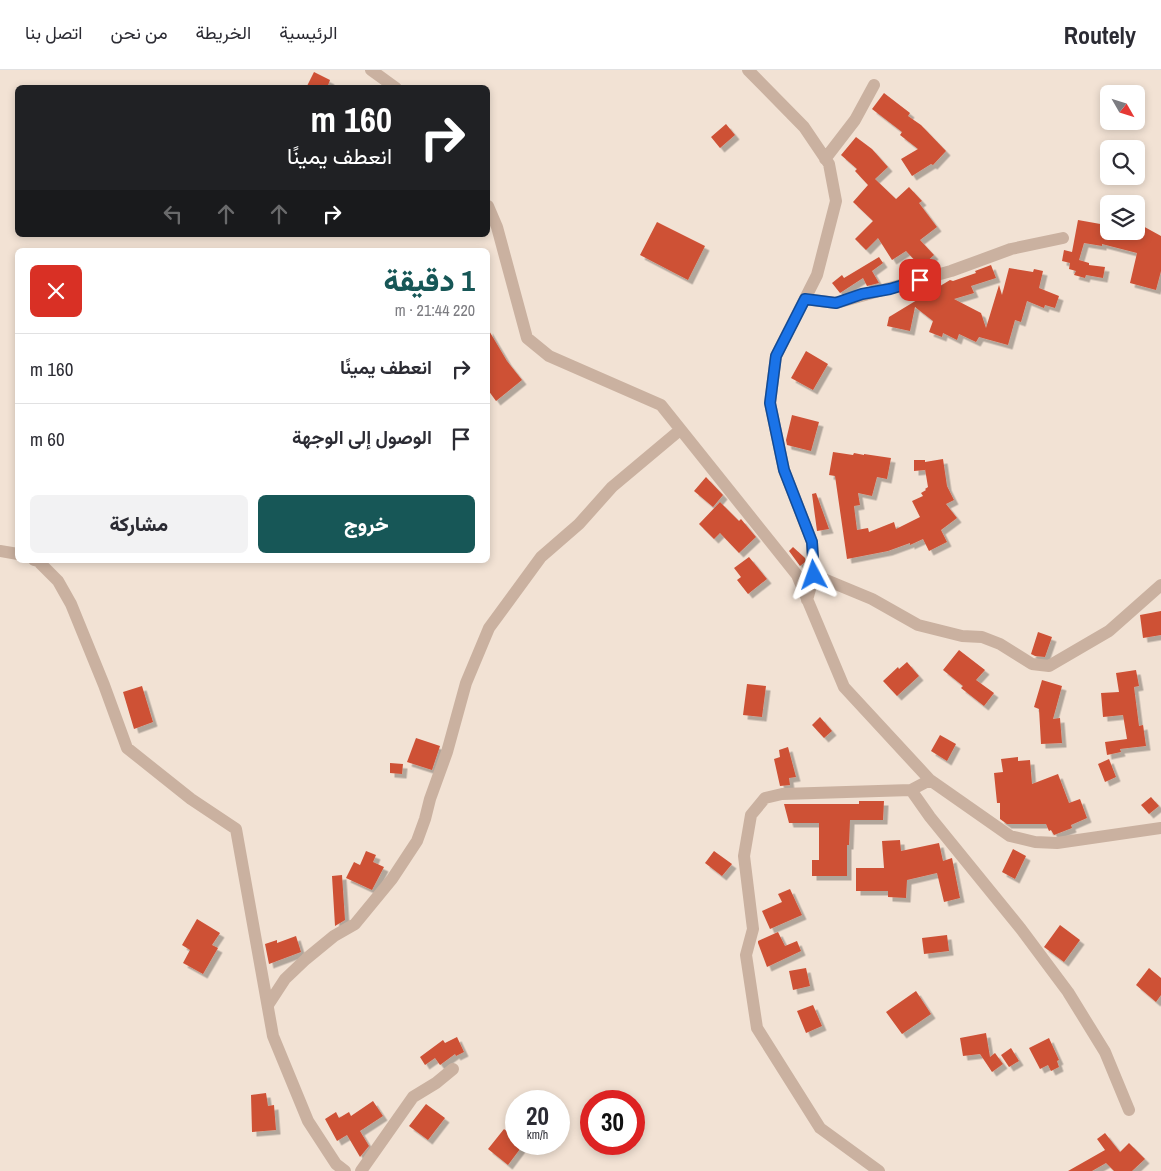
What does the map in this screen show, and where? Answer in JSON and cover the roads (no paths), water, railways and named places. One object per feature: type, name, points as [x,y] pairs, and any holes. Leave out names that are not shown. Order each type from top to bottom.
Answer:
[{"type":"street","points":[[371,70],[392,85]]},
{"type":"street","points":[[748,70],[804,127],[828,164],[836,201],[817,275],[776,356],[770,403],[784,470],[812,542],[814,575],[807,600]]},
{"type":"street","points":[[825,159],[855,120],[874,85]]},
{"type":"street","points":[[490,210],[498,227],[527,338],[549,356],[661,405],[797,575],[844,688],[930,780],[1010,836],[1035,842],[1057,843],[1161,828]]},
{"type":"street","points":[[805,299],[836,303],[951,271],[1011,248],[1063,238]]},
{"type":"street","points":[[268,1005],[285,979],[306,959],[334,936],[354,924],[367,911],[392,879],[416,841],[447,752],[466,683],[489,628],[541,557],[578,524],[612,487],[680,430]]},
{"type":"street","points":[[0,551],[15,554]]},
{"type":"street","points":[[39,563],[58,581],[71,604],[127,748],[191,799],[236,829],[273,1036],[308,1121],[336,1164],[345,1171]]},
{"type":"street","points":[[814,575],[872,599],[918,625],[962,636],[982,637],[1000,644],[1032,664],[1049,666],[1109,630],[1161,585]]},
{"type":"street","points":[[879,1171],[820,1128],[758,1028],[746,955],[753,929],[744,856],[750,815],[765,798],[782,794],[911,790],[930,780]]},
{"type":"street","points":[[911,790],[930,817],[1021,929],[1068,992],[1105,1052],[1129,1110]]},
{"type":"street","points":[[361,1171],[413,1097],[436,1083],[453,1069]]}]
